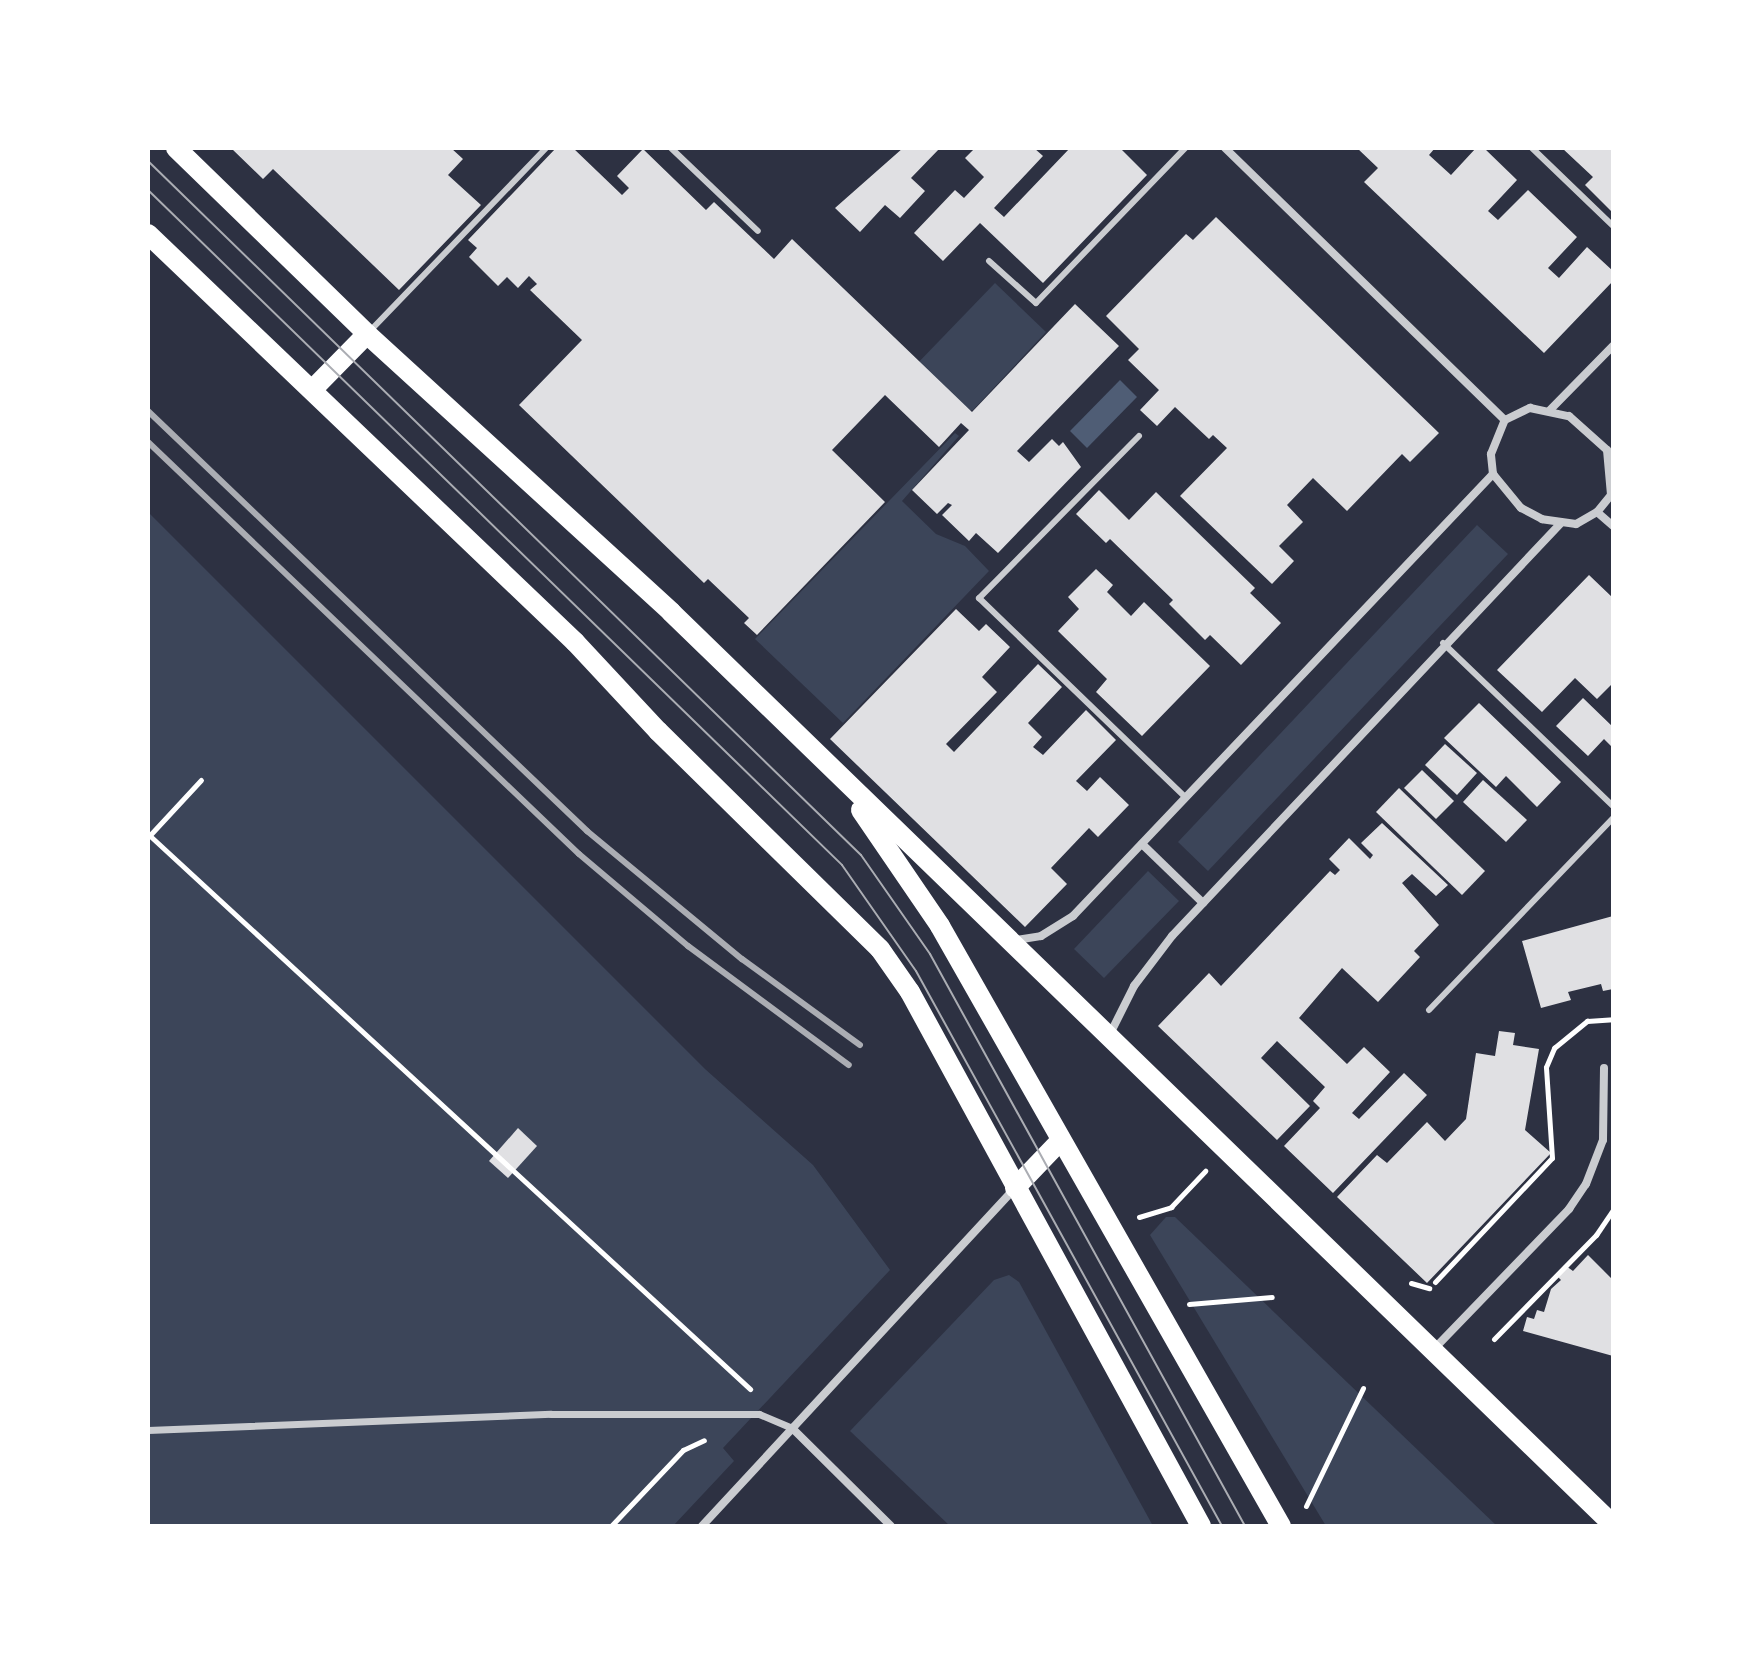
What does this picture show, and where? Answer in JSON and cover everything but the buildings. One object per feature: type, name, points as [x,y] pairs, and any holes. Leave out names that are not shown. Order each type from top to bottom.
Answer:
[{"type":"main road","points":[[176,148],[367,334],[662,604],[1110,1034],[1613,1525]]},
{"type":"main road","points":[[148,234],[575,642],[666,740],[880,949],[910,992],[1201,1526]]},
{"type":"main road","points":[[313,389],[367,334]]},
{"type":"main road","points":[[825,762],[921,895],[1281,1526]]},
{"type":"main road","points":[[1015,1188],[1060,1141]]},
{"type":"street","points":[[1225,148],[1505,420]]},
{"type":"street","points":[[1550,410],[1613,346]]},
{"type":"street","points":[[1530,408],[1550,410],[1589,429],[1607,450],[1613,476],[1611,495],[1597,512],[1576,524],[1560,524],[1521,508],[1493,474],[1491,454],[1505,420],[1530,408]]},
{"type":"street","points":[[1011,939],[1041,936],[1059,927],[1142,844],[1493,474]]},
{"type":"street","points":[[1597,512],[1613,526]]},
{"type":"street","points":[[1110,1034],[1151,960],[1443,643],[1560,524]]},
{"type":"street","points":[[1142,844],[1203,903]]},
{"type":"street","points":[[1433,1350],[1569,1209],[1586,1184],[1603,1140],[1604,1068]]},
{"type":"street","points":[[702,1526],[1015,1188]]},
{"type":"street","points":[[148,1430],[583,1414],[759,1414],[792,1428],[891,1526]]},
{"type":"lane","points":[[367,334],[546,148]]},
{"type":"lane","points":[[671,148],[758,231]]},
{"type":"lane","points":[[989,261],[1036,303],[1185,148]]},
{"type":"lane","points":[[1532,148],[1613,226]]},
{"type":"lane","points":[[1139,436],[979,598],[1185,797]]},
{"type":"lane","points":[[1443,643],[1613,806]]},
{"type":"lane","points":[[1429,1010],[1613,818]]},
{"type":"path","points":[[201,780],[149,834],[792,1428]]},
{"type":"path","points":[[1435,1282],[1552,1158],[1546,1067],[1554,1048],[1587,1021],[1613,1019]]},
{"type":"path","points":[[1132,1219],[1171,1207],[1211,1165]]},
{"type":"path","points":[[1494,1339],[1596,1235],[1613,1210]]},
{"type":"path","points":[[1185,1304],[1272,1297]]},
{"type":"path","points":[[1305,1508],[1363,1388]]},
{"type":"path","points":[[611,1526],[683,1450],[708,1438]]},
{"type":"shaded area","points":[[995,283],[1046,332],[973,410],[961,411],[914,367]]},
{"type":"shaded area","points":[[1120,380],[1137,397],[1087,448],[1070,431]]},
{"type":"shaded area","points":[[955,433],[959,436],[902,501],[936,534],[965,546],[989,571],[843,723],[755,639]]},
{"type":"shaded area","points":[[148,512],[705,1069],[813,1165],[890,1270],[723,1448],[734,1461],[673,1526],[148,1526]]},
{"type":"shaded area","points":[[1477,525],[1508,554],[1208,871],[1178,842]]},
{"type":"shaded area","points":[[1148,871],[1179,901],[1104,978],[1074,949]]},
{"type":"shaded area","points":[[1166,1217],[1175,1217],[1497,1526],[1326,1526],[1150,1235]]},
{"type":"shaded area","points":[[1009,1275],[1019,1282],[1153,1526],[950,1526],[850,1431],[994,1280]]},
{"type":"tram line","points":[[148,161],[861,855],[930,954],[1245,1526]]},
{"type":"tram line","points":[[148,190],[842,865],[916,971],[1222,1526]]},
{"type":"railway","points":[[148,411],[587,831],[742,959],[860,1045]]},
{"type":"railway","points":[[148,442],[579,854],[688,946],[849,1065]]}]
